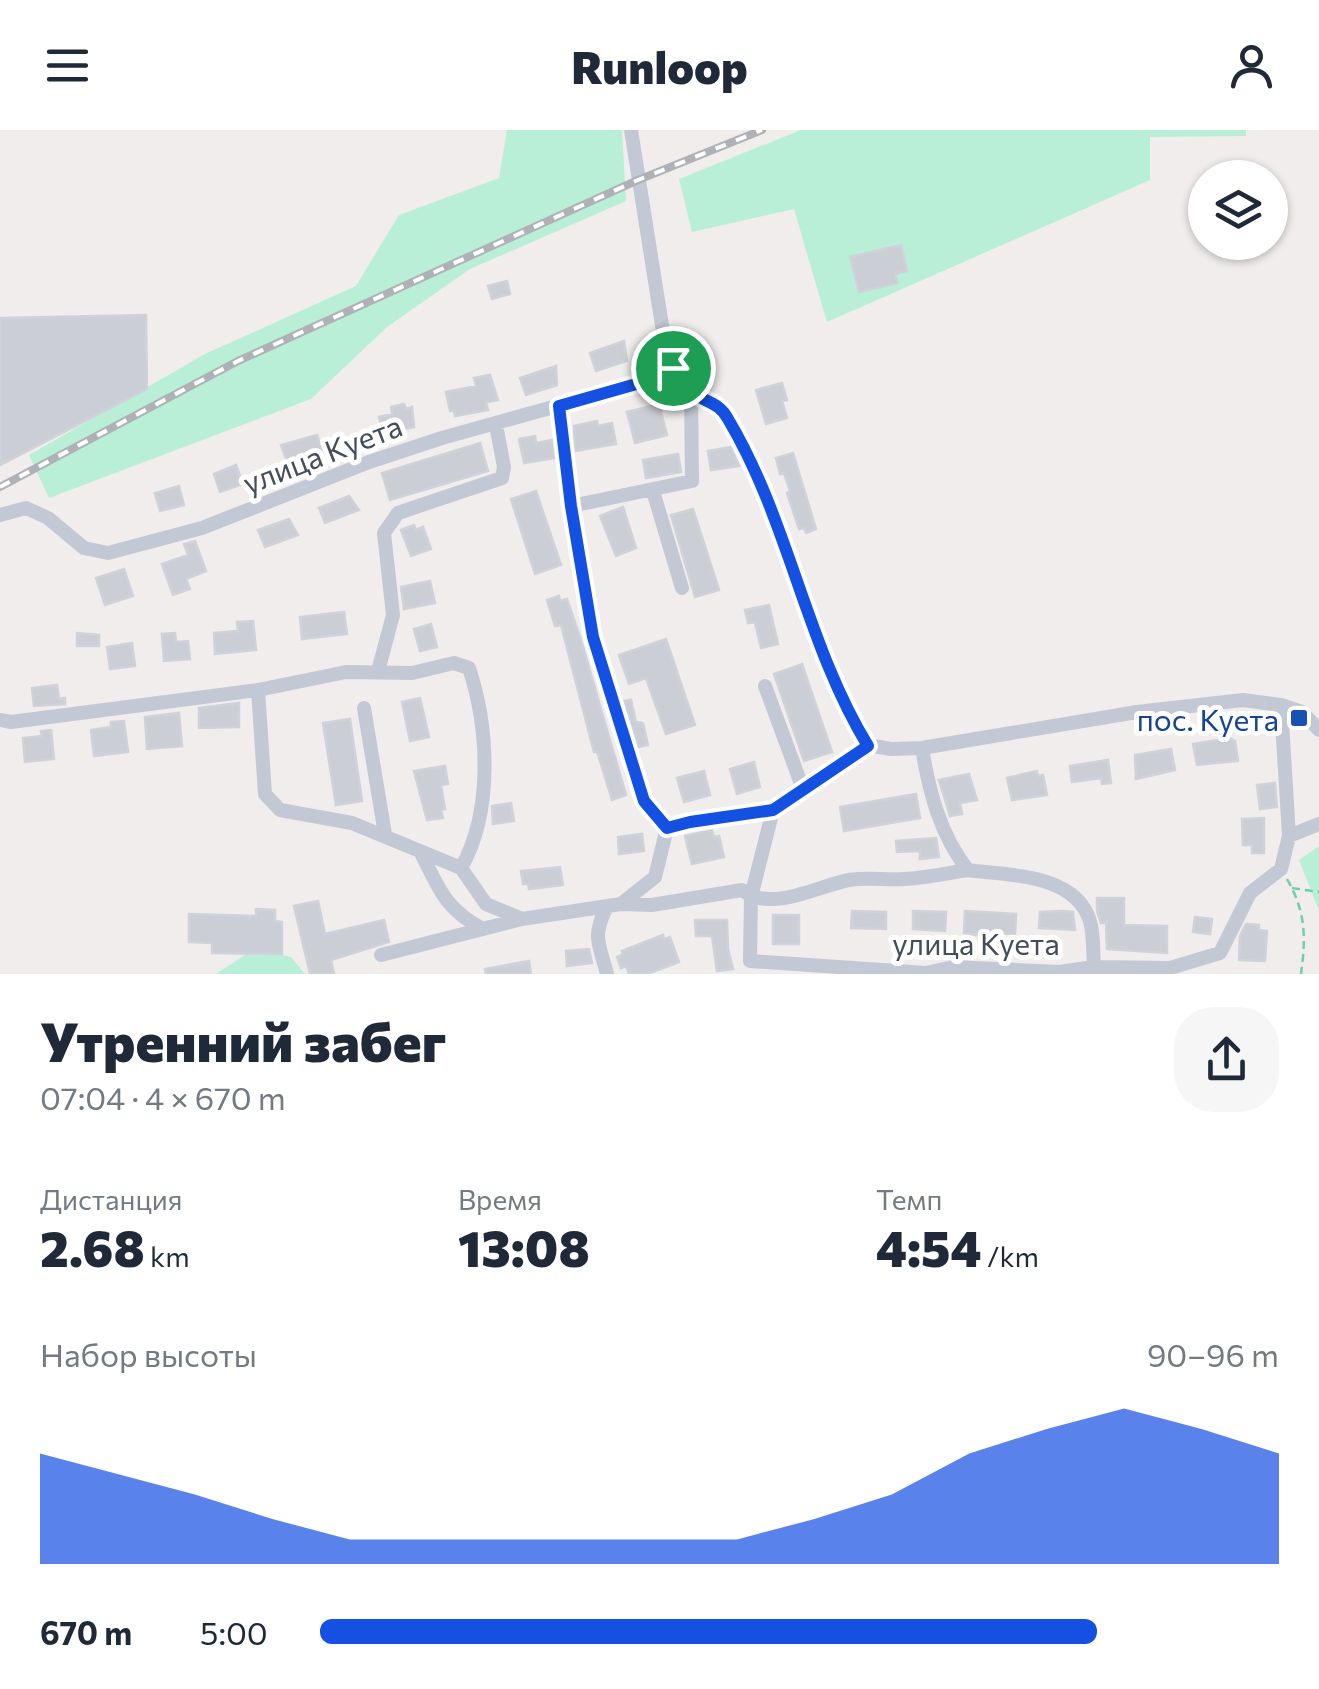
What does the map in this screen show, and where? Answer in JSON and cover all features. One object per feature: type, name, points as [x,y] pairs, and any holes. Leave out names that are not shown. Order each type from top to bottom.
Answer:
[{"type":"street","points":[[631,130],[664,338],[673,368],[691,392],[716,403],[744,448],[841,700],[868,746]]},
{"type":"street","name":"улица Куета","points":[[0,515],[26,508],[48,518],[84,548],[108,553],[202,528],[369,462],[654,379],[673,368]]},
{"type":"street","points":[[571,506],[692,482],[691,392]]},
{"type":"street","points":[[559,406],[593,637],[644,801],[667,828]]},
{"type":"street","points":[[378,671],[393,615],[384,533],[398,513],[502,478],[504,467],[496,426]]},
{"type":"street","points":[[654,492],[682,588]]},
{"type":"street","points":[[0,720],[12,722],[258,690],[346,672],[412,673],[454,663],[468,668],[475,687],[485,764],[475,844],[461,868]]},
{"type":"street","points":[[764,686],[803,789]]},
{"type":"street","points":[[258,690],[265,794],[280,810],[352,823],[461,868],[486,904],[522,919]]},
{"type":"street","points":[[667,828],[773,810],[868,746],[922,748],[1138,712],[1243,700],[1302,712],[1319,730]]},
{"type":"street","points":[[1094,968],[1170,968],[1220,952],[1250,893],[1281,870],[1289,836],[1280,705]]},
{"type":"street","points":[[364,708],[385,834]]},
{"type":"street","points":[[922,748],[940,820],[954,853],[968,870]]},
{"type":"street","name":"улица Куета","points":[[614,906],[652,905],[742,890],[751,897],[765,899],[815,892],[847,880],[906,879],[968,870],[1067,888],[1081,901],[1091,923],[1094,968],[1059,972],[953,967],[926,973],[748,968],[751,897],[773,810]]},
{"type":"street","points":[[1289,836],[1319,824]]},
{"type":"street","points":[[607,974],[596,925],[614,906],[655,877],[667,828]]},
{"type":"street","points":[[421,853],[458,916],[483,929]]},
{"type":"street","points":[[655,877],[674,899]]},
{"type":"street","points":[[381,955],[522,919],[614,906]]},
{"type":"path","points":[[1281,870],[1304,914],[1301,974]]},
{"type":"path","points":[[1292,888],[1319,892]]},
{"type":"green space","points":[[507,130],[622,130],[626,201],[470,269],[387,327],[311,399],[49,498],[29,455],[205,354],[356,286],[399,215],[499,178]]},
{"type":"green space","points":[[801,130],[1246,130],[1246,136],[1150,137],[1150,180],[827,322],[794,209],[692,232],[679,179]]},
{"type":"green space","points":[[1319,846],[1319,911],[1299,860]]},
{"type":"green space","points":[[254,949],[291,957],[305,974],[216,974]]},
{"type":"building","points":[[901,245],[907,271],[895,274],[897,283],[859,292],[850,257]]},
{"type":"building","points":[[507,281],[510,294],[492,299],[488,286]]},
{"type":"building","points":[[146,315],[147,389],[0,465],[0,318]]},
{"type":"building","points":[[624,341],[627,361],[596,371],[590,353]]},
{"type":"building","points":[[556,366],[557,385],[526,395],[520,378]]},
{"type":"building","points":[[490,375],[498,400],[486,402],[488,410],[455,416],[446,392],[476,386],[474,378]]},
{"type":"building","points":[[782,383],[787,418],[766,424],[756,390]]},
{"type":"building","points":[[404,404],[406,409],[412,407],[414,427],[383,434],[379,417],[392,414],[391,407]]},
{"type":"building","points":[[659,404],[667,435],[635,443],[627,412]]},
{"type":"building","points":[[597,421],[598,426],[612,423],[616,444],[575,451],[574,426]]},
{"type":"building","points":[[317,435],[323,453],[289,467],[281,445]]},
{"type":"building","points":[[535,436],[536,443],[552,440],[555,458],[524,463],[519,439]]},
{"type":"building","points":[[480,443],[488,471],[390,500],[382,473]]},
{"type":"building","points":[[731,447],[739,466],[711,470],[708,451]]},
{"type":"building","points":[[793,453],[816,529],[806,533],[804,528],[799,529],[787,493],[790,491],[776,458]]},
{"type":"building","points":[[678,454],[681,472],[646,478],[643,460]]},
{"type":"building","points":[[236,465],[243,484],[220,492],[214,474]]},
{"type":"building","points":[[179,486],[184,505],[160,511],[155,493]]},
{"type":"building","points":[[536,491],[561,565],[535,574],[511,499]]},
{"type":"building","points":[[349,496],[359,510],[325,523],[319,508]]},
{"type":"building","points":[[623,507],[636,548],[616,556],[600,516]]},
{"type":"building","points":[[693,509],[719,590],[695,597],[671,515]]},
{"type":"building","points":[[289,519],[298,535],[265,547],[258,530]]},
{"type":"building","points":[[414,525],[416,530],[423,527],[431,549],[411,556],[401,530]]},
{"type":"building","points":[[195,541],[206,571],[186,579],[190,589],[173,595],[162,564],[188,555],[184,544]]},
{"type":"building","points":[[124,569],[133,596],[105,605],[96,578]]},
{"type":"building","points":[[430,581],[435,603],[404,609],[401,587]]},
{"type":"building","points":[[559,596],[560,601],[567,599],[580,637],[626,795],[612,800],[597,751],[594,752],[561,625],[555,626],[547,600]]},
{"type":"building","points":[[769,605],[778,644],[761,648],[755,622],[748,623],[745,610]]},
{"type":"building","points":[[344,612],[347,634],[302,639],[300,617]]},
{"type":"building","points":[[253,621],[256,650],[215,654],[214,633],[238,631],[237,622]]},
{"type":"building","points":[[431,624],[437,647],[420,651],[414,629]]},
{"type":"building","points":[[77,633],[99,635],[99,646],[77,646]]},
{"type":"building","points":[[175,633],[176,642],[188,641],[190,659],[164,661],[162,634]]},
{"type":"building","points":[[666,639],[695,725],[666,734],[646,678],[629,684],[619,655]]},
{"type":"building","points":[[132,643],[135,666],[110,669],[107,647]]},
{"type":"building","points":[[802,664],[832,752],[804,761],[774,674]]},
{"type":"building","points":[[57,685],[59,699],[65,698],[65,704],[34,706],[32,688]]},
{"type":"building","points":[[420,698],[429,737],[410,741],[402,702]]},
{"type":"building","points":[[631,700],[636,722],[643,723],[648,745],[638,747],[624,701]]},
{"type":"building","points":[[239,703],[239,727],[199,728],[199,708]]},
{"type":"building","points":[[179,713],[182,746],[147,749],[145,717]]},
{"type":"building","points":[[350,719],[362,801],[336,805],[323,723]]},
{"type":"building","points":[[124,721],[128,752],[94,756],[91,730]]},
{"type":"building","points":[[51,730],[54,759],[25,762],[23,738],[42,736],[41,731]]},
{"type":"building","points":[[1230,738],[1235,741],[1238,761],[1197,765],[1193,744]]},
{"type":"building","points":[[1171,749],[1175,770],[1136,779],[1135,755]]},
{"type":"building","points":[[1108,760],[1111,783],[1102,784],[1101,778],[1072,782],[1070,766]]},
{"type":"building","points":[[754,762],[760,787],[737,794],[730,769]]},
{"type":"building","points":[[445,766],[448,784],[441,785],[443,818],[427,820],[414,771]]},
{"type":"building","points":[[704,771],[710,795],[684,802],[677,778]]},
{"type":"building","points":[[1037,771],[1038,776],[1043,775],[1047,795],[1012,800],[1007,778]]},
{"type":"building","points":[[969,774],[977,800],[960,803],[962,814],[950,816],[939,780]]},
{"type":"building","points":[[1275,783],[1277,807],[1260,809],[1257,785]]},
{"type":"building","points":[[916,794],[920,818],[844,831],[840,807]]},
{"type":"building","points":[[511,803],[514,821],[493,824],[492,806]]},
{"type":"building","points":[[1264,818],[1264,853],[1252,853],[1252,845],[1243,845],[1242,819]]},
{"type":"building","points":[[712,830],[714,837],[719,836],[724,857],[692,864],[685,836]]},
{"type":"building","points":[[642,834],[644,851],[619,854],[618,837]]},
{"type":"building","points":[[936,838],[939,857],[920,859],[920,851],[897,852],[896,841]]},
{"type":"building","points":[[560,867],[563,885],[529,889],[528,884],[523,884],[521,871]]},
{"type":"building","points":[[1097,898],[1124,898],[1124,925],[1167,926],[1167,953],[1107,949],[1106,923],[1101,923]]},
{"type":"building","points":[[318,901],[325,934],[384,920],[389,942],[331,960],[334,974],[310,974],[294,906]]},
{"type":"building","points":[[256,909],[275,910],[275,921],[282,922],[282,954],[212,953],[212,943],[189,942],[189,914],[256,916]]},
{"type":"building","points":[[852,911],[886,912],[886,929],[851,928]]},
{"type":"building","points":[[913,911],[946,912],[945,931],[913,929]]},
{"type":"building","points":[[965,911],[1016,914],[1015,934],[996,933],[996,938],[964,933]]},
{"type":"building","points":[[1040,912],[1073,912],[1075,930],[1039,928]]},
{"type":"building","points":[[773,915],[799,915],[799,944],[773,944]]},
{"type":"building","points":[[1195,917],[1212,919],[1210,934],[1193,932]]},
{"type":"building","points":[[695,920],[727,920],[733,969],[717,971],[712,936],[696,936]]},
{"type":"building","points":[[1246,924],[1259,925],[1259,930],[1267,931],[1265,961],[1239,960],[1240,936]]},
{"type":"building","points":[[663,935],[664,939],[670,937],[679,962],[647,974],[629,974],[626,966],[621,968],[617,957],[622,951]]},
{"type":"building","points":[[589,949],[592,963],[567,966],[566,951]]},
{"type":"building","points":[[529,961],[531,974],[486,974],[485,969]]},
{"type":"railway","points":[[0,487],[238,361],[638,180],[762,130]]},
{"type":"place","name":"пос. Куета","points":[[1299,718]]},
{"type":"route","points":[[673,368],[691,392],[716,403],[726,414],[744,448],[841,700],[868,746],[773,810],[667,828],[644,801],[593,637],[559,406],[654,379],[673,368]]}]
